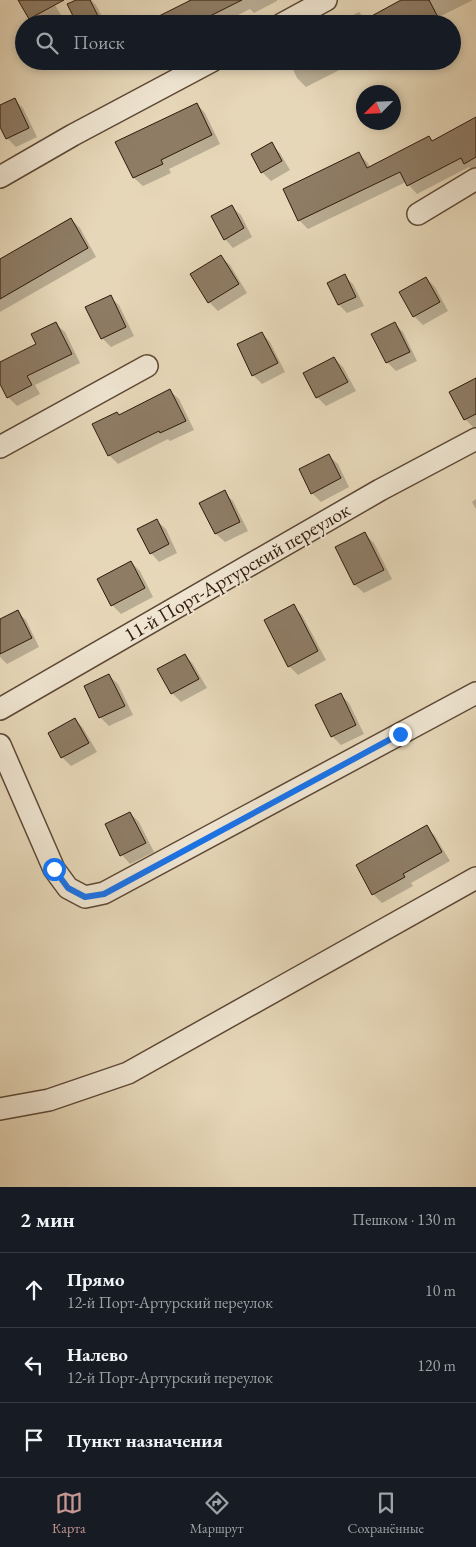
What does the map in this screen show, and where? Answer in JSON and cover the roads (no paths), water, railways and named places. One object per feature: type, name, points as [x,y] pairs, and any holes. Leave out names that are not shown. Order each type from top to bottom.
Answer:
[{"type":"street","points":[[298,15],[326,0]]},
{"type":"street","points":[[0,178],[73,135],[195,70]]},
{"type":"street","points":[[418,214],[476,179]]},
{"type":"street","points":[[0,447],[147,366]]},
{"type":"street","name":"11-й Порт-Артурский переулок","points":[[0,709],[380,490],[476,439]]},
{"type":"street","points":[[0,745],[54,869],[68,888],[85,897],[104,894],[476,693]]},
{"type":"street","points":[[0,1109],[49,1100],[128,1073],[476,878]]}]
